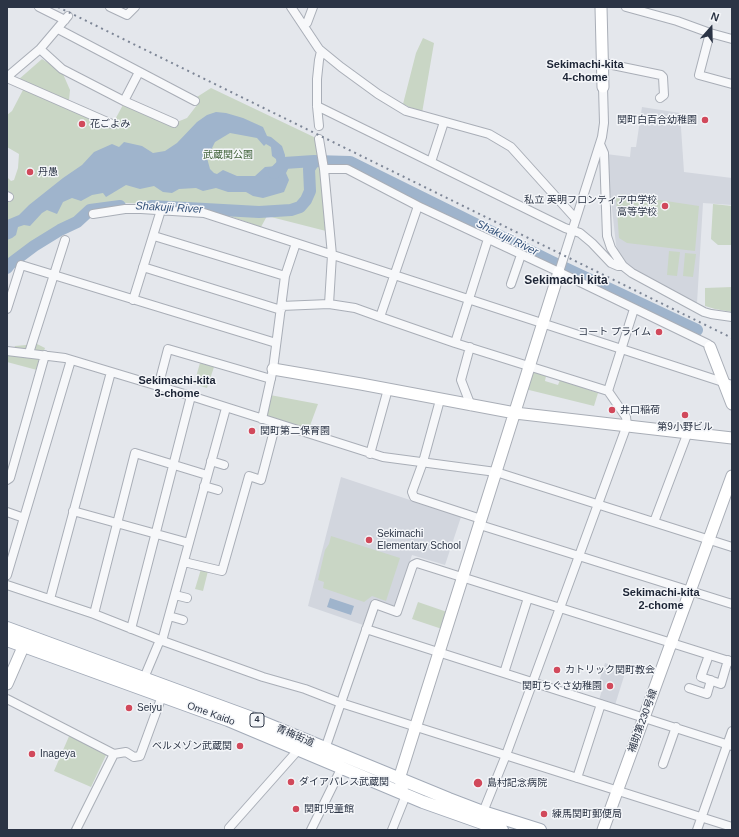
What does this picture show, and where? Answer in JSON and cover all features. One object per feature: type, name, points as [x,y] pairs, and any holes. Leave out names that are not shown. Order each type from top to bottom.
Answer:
[{"type":"main road","name":"4","points":[[7,628],[26,641]]},
{"type":"main road","name":"4","points":[[7,640],[26,641]]},
{"type":"main road","name":"青梅街道","points":[[26,641],[144,678],[252,718],[399,779],[484,822],[540,830]]},
{"type":"main road","name":"Ome Kaido","points":[[48,648],[162,696],[251,729],[406,795],[484,822],[502,830]]},
{"type":"street","points":[[39,7],[67,18],[40,49],[7,78],[112,124]]},
{"type":"street","points":[[110,7],[127,15],[135,7]]},
{"type":"street","points":[[291,7],[321,51],[366,85],[406,111],[489,134],[511,147],[575,218]]},
{"type":"street","points":[[304,25],[307,23],[313,7]]},
{"type":"street","points":[[392,830],[406,795],[399,779],[575,218],[600,144],[604,123],[601,7]]},
{"type":"street","points":[[626,7],[677,21],[732,39]]},
{"type":"street","points":[[58,29],[195,101]]},
{"type":"street","points":[[710,33],[699,75],[732,84]]},
{"type":"street","points":[[40,49],[62,69],[124,101],[174,123]]},
{"type":"street","points":[[319,126],[317,79],[321,51]]},
{"type":"street","points":[[603,64],[662,75],[664,95],[660,98]]},
{"type":"street","points":[[124,101],[139,72]]},
{"type":"street","points":[[317,106],[572,230],[580,232],[611,262],[618,266],[623,266]]},
{"type":"street","points":[[431,162],[444,122]]},
{"type":"street","points":[[319,139],[332,255],[329,304]]},
{"type":"street","points":[[600,144],[604,153],[607,236],[611,248],[623,266],[632,273],[704,312],[732,317]]},
{"type":"street","points":[[323,164],[347,169],[418,206],[521,255],[559,271],[708,344],[728,384],[732,404]]},
{"type":"street","points":[[380,317],[418,206]]},
{"type":"street","points":[[93,214],[125,210],[161,210],[204,213],[728,384]]},
{"type":"street","points":[[133,300],[161,210]]},
{"type":"street","points":[[154,236],[285,276]]},
{"type":"street","points":[[455,342],[488,239]]},
{"type":"street","points":[[29,353],[65,240]]},
{"type":"street","points":[[262,419],[272,374],[285,276],[296,243]]},
{"type":"street","points":[[511,284],[521,255]]},
{"type":"street","points":[[7,309],[20,265],[276,343]]},
{"type":"street","points":[[143,267],[281,308],[329,304],[355,308],[470,347],[608,391],[626,417],[627,425],[532,682],[484,822]]},
{"type":"street","points":[[608,391],[634,309]]},
{"type":"street","points":[[470,347],[461,380],[471,406]]},
{"type":"street","points":[[158,387],[168,349],[272,374],[388,389],[514,413],[732,438]]},
{"type":"street","points":[[7,351],[45,355],[71,360],[191,396],[370,454],[496,472],[732,547]]},
{"type":"street","points":[[7,480],[10,478],[45,355]]},
{"type":"street","points":[[7,575],[71,360]]},
{"type":"street","points":[[50,598],[111,372]]},
{"type":"street","points":[[370,454],[388,389]]},
{"type":"street","points":[[131,629],[191,396]]},
{"type":"street","points":[[440,400],[423,462],[412,492],[414,497],[578,556],[732,604]]},
{"type":"street","points":[[144,678],[161,640],[169,616],[226,408]]},
{"type":"street","points":[[184,562],[222,571],[249,476],[261,480],[276,423]]},
{"type":"street","points":[[654,522],[688,432]]},
{"type":"street","points":[[94,614],[135,452],[207,475]]},
{"type":"street","points":[[211,461],[224,465]]},
{"type":"street","name":"補助第230号線","points":[[603,830],[670,643],[731,482]]},
{"type":"street","points":[[204,486],[218,490]]},
{"type":"street","points":[[73,511],[189,543]]},
{"type":"street","points":[[7,512],[24,518]]},
{"type":"street","points":[[325,749],[375,604],[397,612],[413,565],[418,563],[730,661],[720,684],[701,677],[709,655]]},
{"type":"street","points":[[7,585],[50,598],[263,677],[305,689],[341,703],[732,827]]},
{"type":"street","points":[[175,595],[187,598]]},
{"type":"street","points":[[504,673],[528,598]]},
{"type":"street","points":[[169,616],[183,620]]},
{"type":"street","points":[[366,629],[730,745]]},
{"type":"street","points":[[7,684],[26,641]]},
{"type":"street","points":[[689,688],[707,694],[711,680]]},
{"type":"street","points":[[7,700],[114,754],[126,752],[134,757],[140,756],[162,696]]},
{"type":"street","points":[[577,778],[601,704]]},
{"type":"street","points":[[664,764],[676,727]]},
{"type":"street","points":[[698,830],[730,745],[732,731]]},
{"type":"street","points":[[229,828],[299,749]]},
{"type":"street","points":[[76,830],[114,754]]},
{"type":"street","points":[[311,830],[342,767]]},
{"type":"shaded area","points":[[642,107],[680,113],[684,172],[732,178],[732,205],[703,203],[697,303],[633,270],[625,263],[619,254],[616,245],[606,154],[630,157],[631,147],[636,147]]},
{"type":"shaded area","points":[[341,477],[461,517],[445,565],[412,555],[396,605],[393,606],[372,599],[363,625],[308,606]]},
{"type":"shaded area","name":"関町ちぐさ幼稚園","points":[[605,663],[626,670],[615,705],[599,700],[602,690],[597,688]]},
{"type":"green space","points":[[423,38],[434,43],[422,113],[403,104],[416,53]]},
{"type":"green space","name":"武蔵関公園","points":[[42,59],[63,74],[70,90],[69,100],[90,118],[111,127],[124,103],[164,123],[172,124],[187,118],[197,105],[197,97],[211,88],[316,138],[327,223],[325,223],[326,231],[267,216],[261,227],[201,206],[121,203],[87,209],[76,220],[63,226],[11,260],[7,265],[7,177],[11,181],[14,180],[18,168],[19,154],[7,147],[7,115],[12,111],[24,88],[18,80]]},
{"type":"green space","points":[[620,194],[699,206],[695,251],[627,243],[619,238],[616,198]]},
{"type":"green space","points":[[713,204],[732,206],[732,245],[718,245],[711,239]]},
{"type":"green space","points":[[669,251],[680,252],[677,276],[667,275]]},
{"type":"green space","points":[[685,253],[696,254],[693,277],[683,276]]},
{"type":"green space","points":[[732,287],[732,312],[705,306],[705,288]]},
{"type":"green space","points":[[37,344],[45,348],[37,370],[7,362],[7,354],[11,354],[15,346]]},
{"type":"green space","points":[[200,363],[214,367],[207,388],[194,384]]},
{"type":"green space","points":[[531,372],[546,376],[545,381],[558,385],[560,380],[598,393],[594,406],[525,389]]},
{"type":"green space","points":[[270,395],[318,404],[308,431],[265,417]]},
{"type":"green space","points":[[331,536],[400,558],[386,601],[372,596],[364,602],[323,588],[324,582],[318,580],[325,550],[329,544]]},
{"type":"green space","points":[[201,569],[208,571],[203,591],[195,589]]},
{"type":"green space","points":[[418,602],[447,612],[442,629],[412,619]]},
{"type":"green space","points":[[70,734],[107,753],[91,787],[54,771]]},
{"type":"water","points":[[216,112],[243,118],[263,127],[267,136],[271,137],[282,146],[285,160],[289,167],[286,173],[289,180],[284,192],[263,198],[253,196],[246,192],[228,192],[216,188],[203,191],[196,188],[179,189],[172,193],[163,192],[154,186],[140,189],[126,185],[106,197],[103,193],[92,195],[81,201],[72,198],[63,202],[57,214],[47,210],[42,213],[30,226],[24,225],[18,227],[16,235],[7,240],[7,220],[19,215],[29,205],[63,178],[82,165],[94,152],[112,144],[119,147],[124,142],[142,146],[153,153],[165,151],[177,143],[197,122],[207,115]],"holes":[[[230,133],[257,138],[264,146],[266,144],[271,147],[272,156],[276,159],[277,166],[265,167],[255,176],[237,176],[223,170],[217,174],[210,169],[207,158],[215,142]]]},
{"type":"water","points":[[330,598],[354,606],[351,615],[327,607]]},
{"type":"waterway","name":"Shakujii River","points":[[274,173],[284,163],[314,161],[350,162],[552,262],[697,330]]},
{"type":"waterway","name":"Shakujii River","points":[[151,206],[259,212],[291,210],[300,207],[306,200],[310,191],[309,169],[314,161]]},
{"type":"waterway","name":"Shakujii River","points":[[7,268],[10,264],[34,246],[60,230],[77,222],[90,210],[120,206]]},
{"type":"railway","points":[[58,7],[732,338]]},
{"type":"place","name":"関町白百合幼稚園","points":[[705,120]]},
{"type":"place","name":"花ごよみ","points":[[82,124]]},
{"type":"place","name":"丹愚","points":[[30,172]]},
{"type":"place","name":"私立 英明フロンティア中学校 高等学校","points":[[665,206]]},
{"type":"place","name":"コート プライム","points":[[659,332]]},
{"type":"place","name":"井口稲荷","points":[[612,410]]},
{"type":"place","name":"第9小野ビル","points":[[685,415]]},
{"type":"place","name":"関町第二保育園","points":[[252,431]]},
{"type":"place","name":"Sekimachi Elementary School","points":[[369,540]]},
{"type":"place","name":"カトリック関町教会","points":[[557,670]]},
{"type":"place","name":"関町ちぐさ幼稚園","points":[[610,686]]},
{"type":"place","name":"Seiyu","points":[[129,708]]},
{"type":"place","name":"ベルメゾン武蔵関","points":[[240,746]]},
{"type":"place","name":"Inageya","points":[[32,754]]},
{"type":"place","name":"ダイアパレス武蔵関","points":[[291,782]]},
{"type":"place","name":"島村記念病院","points":[[478,783]]},
{"type":"place","name":"関町児童館","points":[[296,809]]},
{"type":"place","name":"練馬関町郵便局","points":[[544,814]]},
{"type":"district","name":"Sekimachi-kita 4-chome","points":[[585,71]]},
{"type":"district","name":"Sekimachi kita","points":[[566,281]]},
{"type":"district","name":"Sekimachi-kita 3-chome","points":[[177,387]]},
{"type":"district","name":"Sekimachi-kita 2-chome","points":[[661,599]]}]
